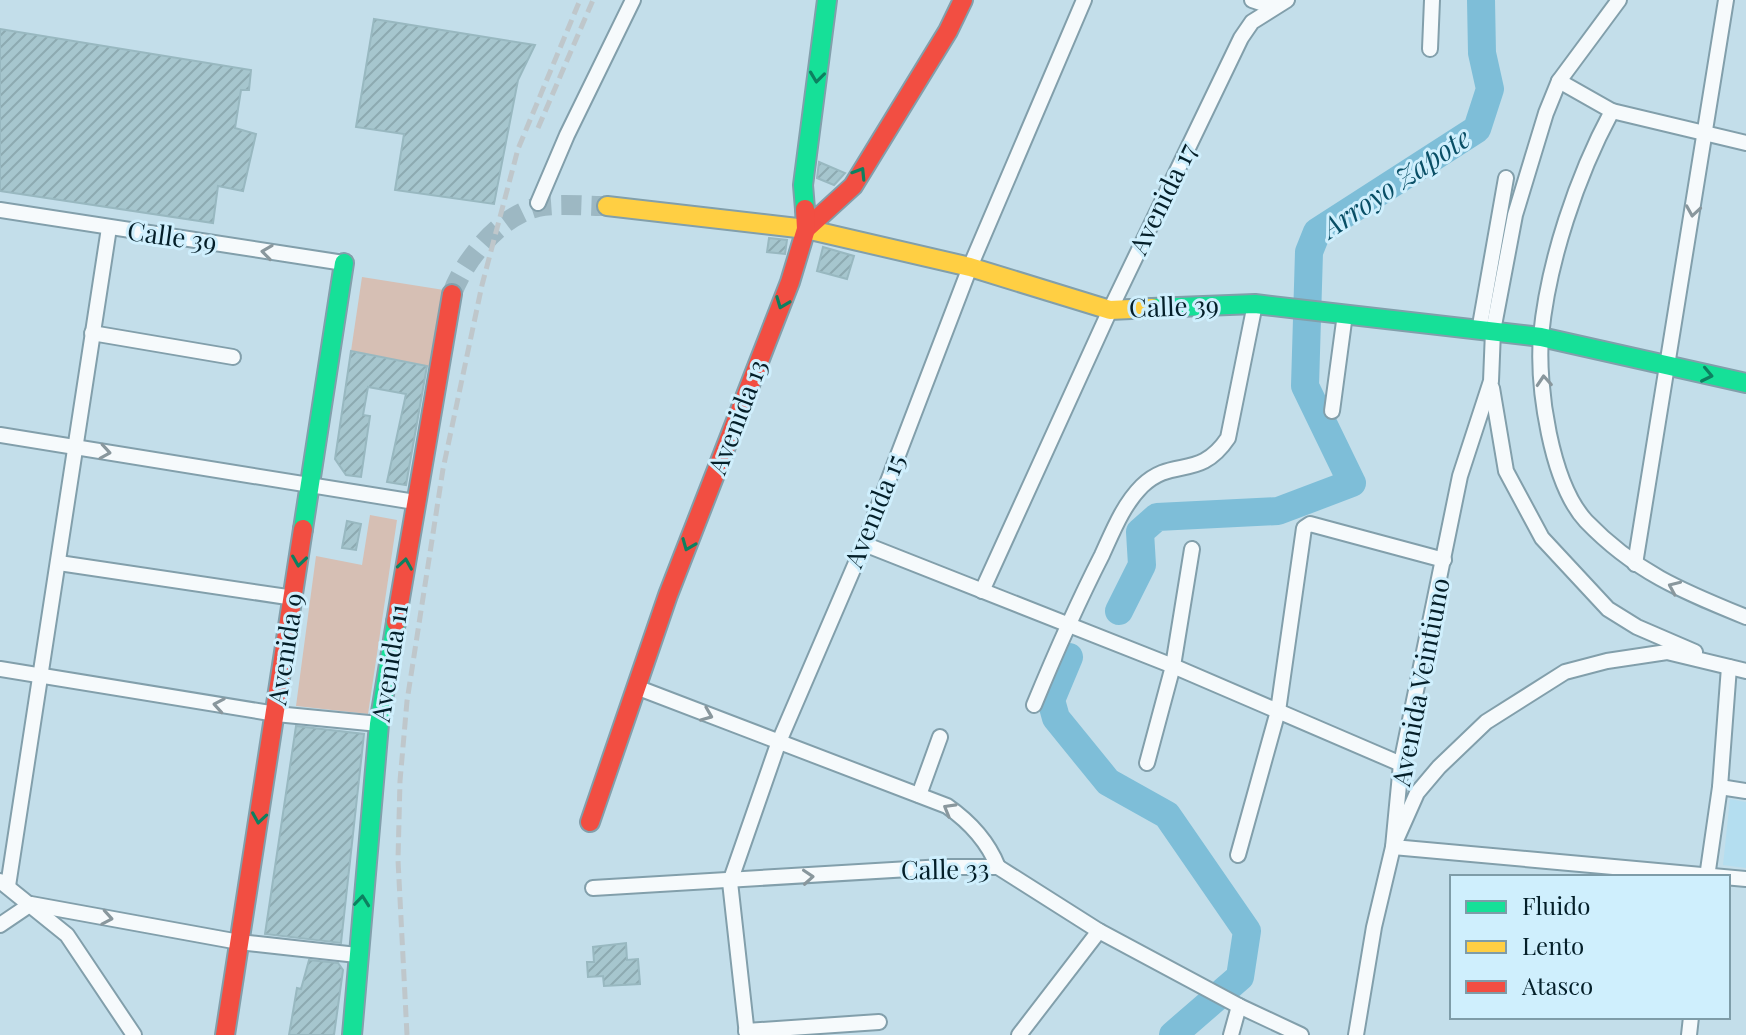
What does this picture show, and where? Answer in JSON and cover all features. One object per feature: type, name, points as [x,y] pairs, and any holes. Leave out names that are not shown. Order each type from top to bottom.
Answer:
[{"type":"main road","name":"Avenida 13","points":[[590,822],[636,687],[790,282],[806,229],[803,185],[827,0]]},
{"type":"main road","points":[[806,229],[853,186],[948,31],[963,0]]},
{"type":"main road","name":"Calle 39","points":[[607,206],[806,229],[970,267],[1110,310],[1255,304],[1345,314],[1541,337],[1746,383]]},
{"type":"main road","name":"Avenida 9","points":[[225,1035],[344,263]]},
{"type":"main road","name":"Avenida 11","points":[[352,1035],[379,724],[452,294]]},
{"type":"street","points":[[538,203],[567,135],[633,0]]},
{"type":"street","name":"Avenida 15","points":[[747,1033],[730,882],[778,744],[864,544],[970,267],[1084,0]]},
{"type":"street","points":[[1252,0],[1273,7]]},
{"type":"street","name":"Avenida 17","points":[[982,591],[1110,310],[1241,38],[1252,22],[1287,0]]},
{"type":"street","points":[[1430,49],[1432,0]]},
{"type":"street","points":[[1486,331],[1515,215],[1559,81],[1619,0]]},
{"type":"street","points":[[1635,564],[1726,0]]},
{"type":"street","points":[[1559,81],[1612,111],[1746,143]]},
{"type":"street","points":[[1612,111],[1591,150],[1573,200],[1541,337],[1547,421],[1557,471],[1585,520],[1635,564],[1654,578],[1746,617]]},
{"type":"street","points":[[1486,331],[1506,178]]},
{"type":"street","name":"Calle 39","points":[[0,210],[344,263]]},
{"type":"street","points":[[109,228],[42,675],[4,883],[82,952],[134,1035]]},
{"type":"street","points":[[1034,705],[1067,625],[1130,498],[1162,470],[1195,467],[1216,455],[1228,438],[1255,304]]},
{"type":"street","points":[[1332,411],[1345,314]]},
{"type":"street","name":"Avenida Veintiuno","points":[[1356,1035],[1374,927],[1393,847],[1401,764],[1460,476],[1491,381],[1486,331]]},
{"type":"street","points":[[92,333],[233,357]]},
{"type":"street","points":[[1491,381],[1506,471],[1542,538],[1608,609],[1637,627],[1729,667]]},
{"type":"street","points":[[0,435],[415,502]]},
{"type":"street","points":[[1238,855],[1278,711],[1306,526],[1444,560]]},
{"type":"street","points":[[864,544],[1173,666],[1401,764]]},
{"type":"street","points":[[1147,763],[1173,666],[1192,549]]},
{"type":"street","points":[[59,563],[294,598]]},
{"type":"street","points":[[1696,875],[1393,847],[1417,793],[1439,767],[1486,722],[1565,672],[1607,661],[1667,652],[1746,671]]},
{"type":"street","points":[[1707,875],[1720,787],[1729,667]]},
{"type":"street","points":[[0,669],[276,714],[379,724]]},
{"type":"street","points":[[636,687],[778,744],[919,795],[961,816],[991,849],[998,867]]},
{"type":"street","points":[[919,795],[940,737]]},
{"type":"street","points":[[1720,787],[1746,791]]},
{"type":"street","name":"Calle 33","points":[[593,888],[943,867],[998,867],[1099,931],[1239,1006],[1301,1035]]},
{"type":"street","points":[[0,925],[31,904],[239,942],[357,955]]},
{"type":"street","points":[[1019,1035],[1099,931]]},
{"type":"street","points":[[1231,1035],[1239,1006]]},
{"type":"street","points":[[747,1033],[879,1022]]},
{"type":"shaded area","points":[[362,277],[444,290],[431,367],[351,351]]},
{"type":"shaded area","points":[[370,515],[397,520],[368,714],[296,706],[316,556],[362,565]]},
{"type":"shaded area","points":[[1730,799],[1746,802],[1746,868],[1723,865]]},
{"type":"building","points":[[374,19],[535,45],[518,80],[494,204],[395,190],[404,134],[356,127]]},
{"type":"building","points":[[0,29],[251,70],[249,90],[241,90],[235,128],[256,134],[243,191],[218,186],[213,223],[0,191]]},
{"type":"building","points":[[819,162],[845,173],[834,185],[817,178]]},
{"type":"building","points":[[769,238],[787,240],[785,254],[767,252]]},
{"type":"building","points":[[823,247],[854,256],[847,279],[817,271]]},
{"type":"building","points":[[351,351],[427,366],[406,485],[387,482],[406,394],[368,387],[363,415],[370,416],[361,477],[346,475],[335,459]]},
{"type":"building","points":[[347,521],[361,524],[356,550],[342,548]]},
{"type":"building","points":[[296,726],[364,734],[341,943],[265,934]]},
{"type":"building","points":[[626,943],[627,960],[638,959],[640,984],[604,986],[603,976],[588,977],[587,962],[594,962],[593,947]]},
{"type":"building","points":[[309,960],[338,963],[343,970],[334,1035],[289,1035],[297,988],[301,989]]},
{"type":"waterway","name":"Arroyo Zapote","points":[[1119,611],[1142,565],[1140,532],[1157,517],[1278,511],[1352,483],[1305,386],[1309,252],[1317,232],[1477,129],[1490,89],[1482,53],[1481,0]]},
{"type":"waterway","name":"Arroyo Zapote","points":[[1069,657],[1051,700],[1056,718],[1108,782],[1167,815],[1247,931],[1240,977],[1173,1035]]},
{"type":"tunnel","points":[[452,294],[475,254],[511,219],[538,207],[607,206]]},
{"type":"railway","points":[[407,1035],[398,860],[400,781],[407,701],[443,469],[482,285],[518,149],[580,0]]},
{"type":"railway","points":[[538,128],[593,0]]},
{"type":"traffic: fast","points":[[805,209],[803,185],[827,0]]},
{"type":"traffic: fast","points":[[303,529],[344,263]]},
{"type":"traffic: fast","points":[[1152,308],[1255,304],[1541,337],[1746,383]]},
{"type":"traffic: fast","points":[[352,1035],[379,724],[396,622]]},
{"type":"traffic: slow","points":[[607,206],[806,229],[970,267],[1110,310],[1152,308]]},
{"type":"traffic: jam","points":[[806,229],[853,186],[948,31],[963,0]]},
{"type":"traffic: jam","points":[[590,822],[668,595],[790,282],[806,229],[805,209]]},
{"type":"traffic: jam","points":[[396,622],[452,294]]},
{"type":"traffic: jam","points":[[225,1035],[303,529]]}]
